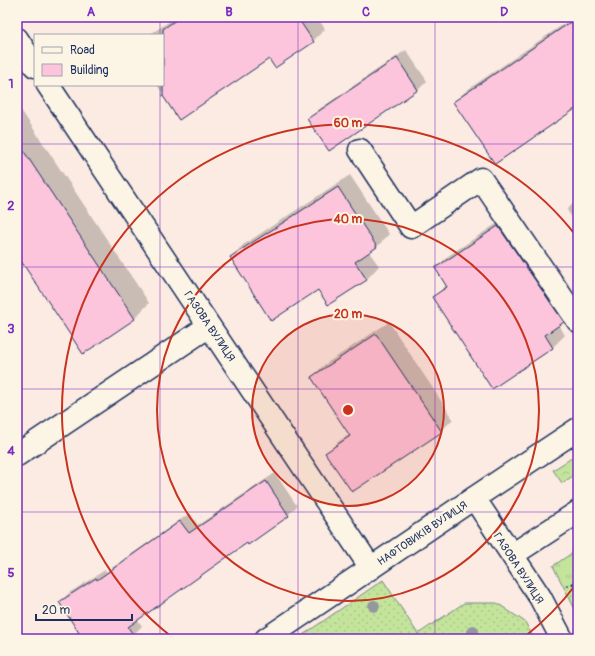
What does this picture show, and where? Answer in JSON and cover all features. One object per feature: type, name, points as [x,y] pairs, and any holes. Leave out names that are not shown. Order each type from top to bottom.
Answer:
[{"type":"street","points":[[17,39],[34,64]]},
{"type":"street","name":"ГАЗОВА ВУЛИЦЯ","points":[[49,86],[372,568]]},
{"type":"street","points":[[360,150],[410,226],[481,179],[578,321]]},
{"type":"street","points":[[17,455],[209,326]]},
{"type":"street","name":"НАФТОВИКІВ ВУЛИЦЯ","points":[[266,639],[578,429]]},
{"type":"street","name":"ГАЗОВА ВУЛИЦЯ","points":[[474,498],[540,597],[562,639]]},
{"type":"street","points":[[512,555],[578,512]]},
{"type":"green space","points":[[578,454],[578,473],[562,483],[553,470]]},
{"type":"green space","points":[[578,549],[578,615],[553,566]]},
{"type":"green space","points":[[383,580],[418,634],[464,603],[497,603],[525,622],[534,639],[297,639]]},
{"type":"building","points":[[180,17],[297,17],[314,42],[275,68],[269,59],[179,120],[163,96],[163,29]]},
{"type":"building","points":[[578,17],[578,107],[495,164],[453,102]]},
{"type":"building","points":[[397,58],[418,90],[329,151],[307,119]]},
{"type":"building","points":[[17,141],[135,319],[83,354],[17,255]]},
{"type":"building","points":[[338,187],[377,247],[355,262],[367,280],[328,305],[318,290],[271,321],[230,257]]},
{"type":"building","points":[[498,226],[564,322],[545,335],[553,348],[492,389],[432,297],[447,287],[435,268]]},
{"type":"building","points":[[376,334],[442,432],[352,492],[325,453],[350,436],[311,377]]},
{"type":"building","points":[[266,481],[289,516],[248,545],[247,543],[128,627],[136,639],[83,639],[59,602],[96,578],[97,580],[180,521],[189,533]]}]
